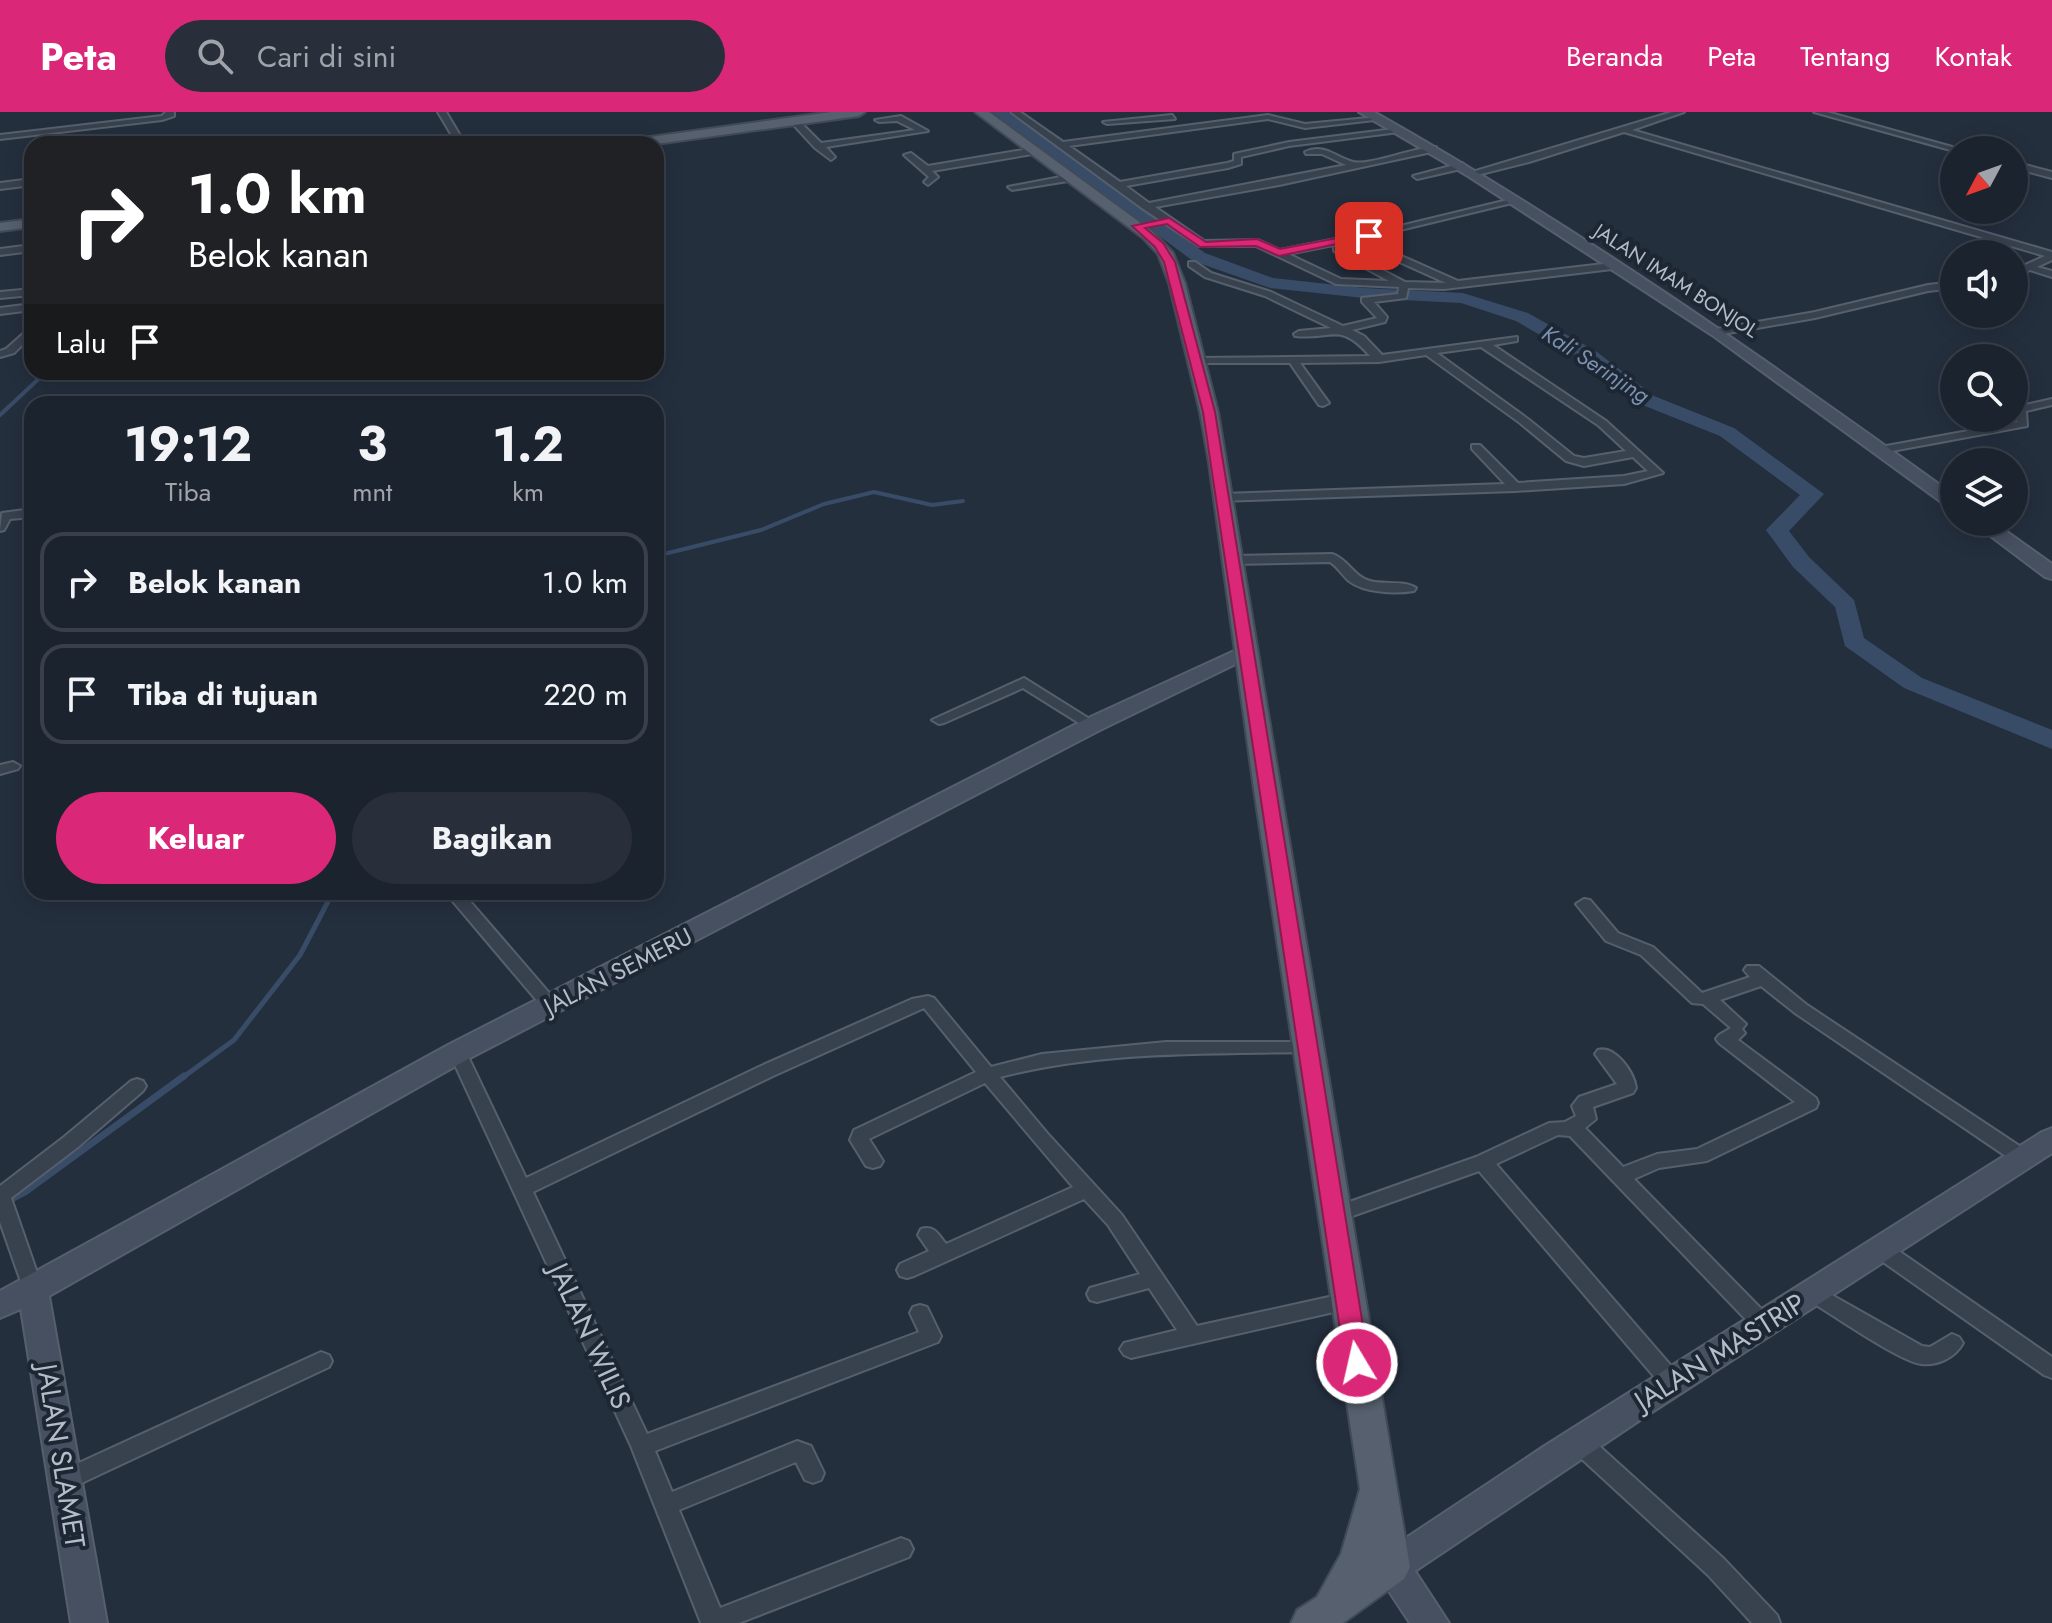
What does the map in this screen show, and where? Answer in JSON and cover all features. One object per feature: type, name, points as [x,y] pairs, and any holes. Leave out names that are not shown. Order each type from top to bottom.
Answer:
[{"type":"main road","points":[[664,139],[859,112]]},
{"type":"main road","points":[[981,112],[1041,144],[1071,178],[1151,220],[1159,245],[1170,262],[1197,361],[1223,498],[1391,1567],[1431,1623]]},
{"type":"main road","name":"JALAN IMAM BONJOL","points":[[1388,124],[1468,169],[1717,332],[1940,493]]},
{"type":"main road","points":[[0,227],[24,224]]},
{"type":"main road","points":[[2000,536],[2052,573]]},
{"type":"main road","name":"JALAN SEMERU","points":[[0,1305],[33,1290],[458,1052],[1092,725],[1245,652]]},
{"type":"main road","name":"JALAN MASTRIP","points":[[1391,1567],[1671,1381],[1883,1251],[2052,1139]]},
{"type":"main road","name":"JALAN SLAMET","points":[[33,1290],[89,1623]]},
{"type":"main road","points":[[1318,1618],[1359,1560],[1376,1486]]},
{"type":"main road","points":[[1318,1618],[1391,1567]]},
{"type":"street","points":[[0,137],[162,118],[171,116],[170,112]]},
{"type":"street","points":[[442,112],[456,136]]},
{"type":"street","points":[[1015,112],[1041,144],[1060,145],[1268,117],[1305,126],[1388,124]]},
{"type":"street","points":[[1654,112],[1666,116]]},
{"type":"street","points":[[1417,176],[1468,169],[1625,130],[1680,112]]},
{"type":"street","points":[[1818,112],[1940,145]]},
{"type":"street","points":[[926,169],[1041,144],[1107,122],[1172,117]]},
{"type":"street","points":[[818,146],[924,131],[898,118],[879,120]]},
{"type":"street","points":[[794,121],[831,157]]},
{"type":"street","points":[[1107,122],[1123,135]]},
{"type":"street","points":[[1325,131],[1388,124]]},
{"type":"street","points":[[1299,153],[1323,151],[1388,124]]},
{"type":"street","points":[[1117,185],[1228,165],[1238,162],[1237,156],[1276,146],[1388,124]]},
{"type":"street","points":[[1625,130],[2052,255]]},
{"type":"street","points":[[1060,145],[1117,185],[1151,220],[1204,245],[1257,242],[1339,282],[1403,291]]},
{"type":"street","points":[[1151,220],[1355,166],[1433,149]]},
{"type":"street","points":[[1323,151],[1355,166]]},
{"type":"street","points":[[908,155],[934,177],[928,182]]},
{"type":"street","points":[[2028,169],[2052,175]]},
{"type":"street","points":[[1012,187],[1071,178]]},
{"type":"street","points":[[0,186],[24,183]]},
{"type":"street","points":[[1279,253],[1357,241],[1513,200]]},
{"type":"street","points":[[1293,260],[1357,241],[1458,285]]},
{"type":"street","points":[[0,252],[24,249]]},
{"type":"street","points":[[1337,249],[1403,291]]},
{"type":"street","points":[[2029,267],[2052,255]]},
{"type":"street","points":[[1192,264],[1208,275],[1268,294],[1360,338],[1379,359]]},
{"type":"street","points":[[1299,334],[1340,330],[1381,320],[1382,317],[1366,300],[1403,291],[1612,266]]},
{"type":"street","points":[[2029,267],[2052,274]]},
{"type":"street","points":[[1717,332],[1815,315],[1940,287]]},
{"type":"street","points":[[0,295],[24,293]]},
{"type":"street","points":[[1,313],[24,309]]},
{"type":"street","points":[[0,354],[10,351],[24,337]]},
{"type":"street","points":[[1197,361],[1379,359],[1513,339]]},
{"type":"street","points":[[1223,498],[1515,487],[1624,480],[1656,474],[1656,469],[1593,416],[1484,344]]},
{"type":"street","points":[[1428,352],[1524,421],[1570,459],[1584,462],[1637,453]]},
{"type":"street","points":[[1292,359],[1323,403]]},
{"type":"street","points":[[1881,450],[2023,424],[2020,409],[2052,402]]},
{"type":"street","points":[[1476,447],[1515,487]]},
{"type":"street","points":[[2,518],[24,514]]},
{"type":"street","points":[[1232,560],[1335,559],[1361,582],[1409,588]]},
{"type":"street","points":[[939,720],[1024,682],[1092,725]]},
{"type":"street","points":[[460,900],[550,1005]]},
{"type":"street","points":[[1584,904],[1612,937],[1647,951],[1695,997],[1707,998],[1758,974],[1801,1009],[2023,1158]]},
{"type":"street","points":[[1621,1176],[1657,1161],[1700,1156],[1809,1103],[1725,1039],[1736,1029],[1707,998]]},
{"type":"street","points":[[521,1189],[767,1071],[922,1002],[933,1006],[1040,1138],[1115,1220],[1191,1334]]},
{"type":"street","points":[[873,1161],[859,1140],[861,1135],[988,1074],[1042,1060],[1123,1050],[1225,1045],[1307,1046]]},
{"type":"street","name":"JALAN WILIS","points":[[458,1052],[642,1446],[713,1623]]},
{"type":"street","points":[[1570,1128],[1587,1119],[1581,1106],[1586,1102],[1627,1088],[1626,1079],[1604,1054]]},
{"type":"street","points":[[33,1290],[2,1199],[137,1086]]},
{"type":"street","points":[[1334,1215],[1483,1162],[1556,1128],[1570,1128],[1580,1133],[1763,1324]]},
{"type":"street","points":[[1483,1162],[1671,1381]]},
{"type":"street","points":[[907,1270],[1088,1189]]},
{"type":"street","points":[[928,1235],[943,1255]]},
{"type":"street","points":[[1883,1251],[2052,1369]]},
{"type":"street","points":[[1097,1294],[1155,1278]]},
{"type":"street","points":[[1814,1293],[1918,1355],[1933,1356],[1952,1343]]},
{"type":"street","points":[[1131,1349],[1347,1301]]},
{"type":"street","points":[[642,1446],[931,1336],[920,1313]]},
{"type":"street","points":[[65,1480],[321,1361]]},
{"type":"street","points":[[1579,1442],[1716,1567],[1768,1623]]},
{"type":"street","points":[[666,1505],[797,1451],[803,1453],[813,1473]]},
{"type":"street","points":[[713,1623],[901,1549]]},
{"type":"waterway","name":"Kali Serinjing","points":[[999,112],[1199,257],[1270,283],[1364,293],[1463,298],[1522,317],[1590,356],[1647,400],[1727,432],[1813,494],[1777,530],[1801,562],[1846,605],[1853,641],[1913,683],[2029,728],[2052,741]]},
{"type":"waterway","points":[[0,415],[37,380]]},
{"type":"waterway","points":[[664,554],[761,530],[824,504],[874,492],[932,505],[963,501]]},
{"type":"waterway","points":[[182,1078],[234,1040],[300,955],[329,900]]},
{"type":"waterway","points":[[0,1205],[25,1192],[184,1076]]},
{"type":"route","points":[[1357,1363],[1209,412],[1170,262],[1159,245],[1137,226],[1169,221],[1204,245],[1257,242],[1279,253],[1369,236]]}]
